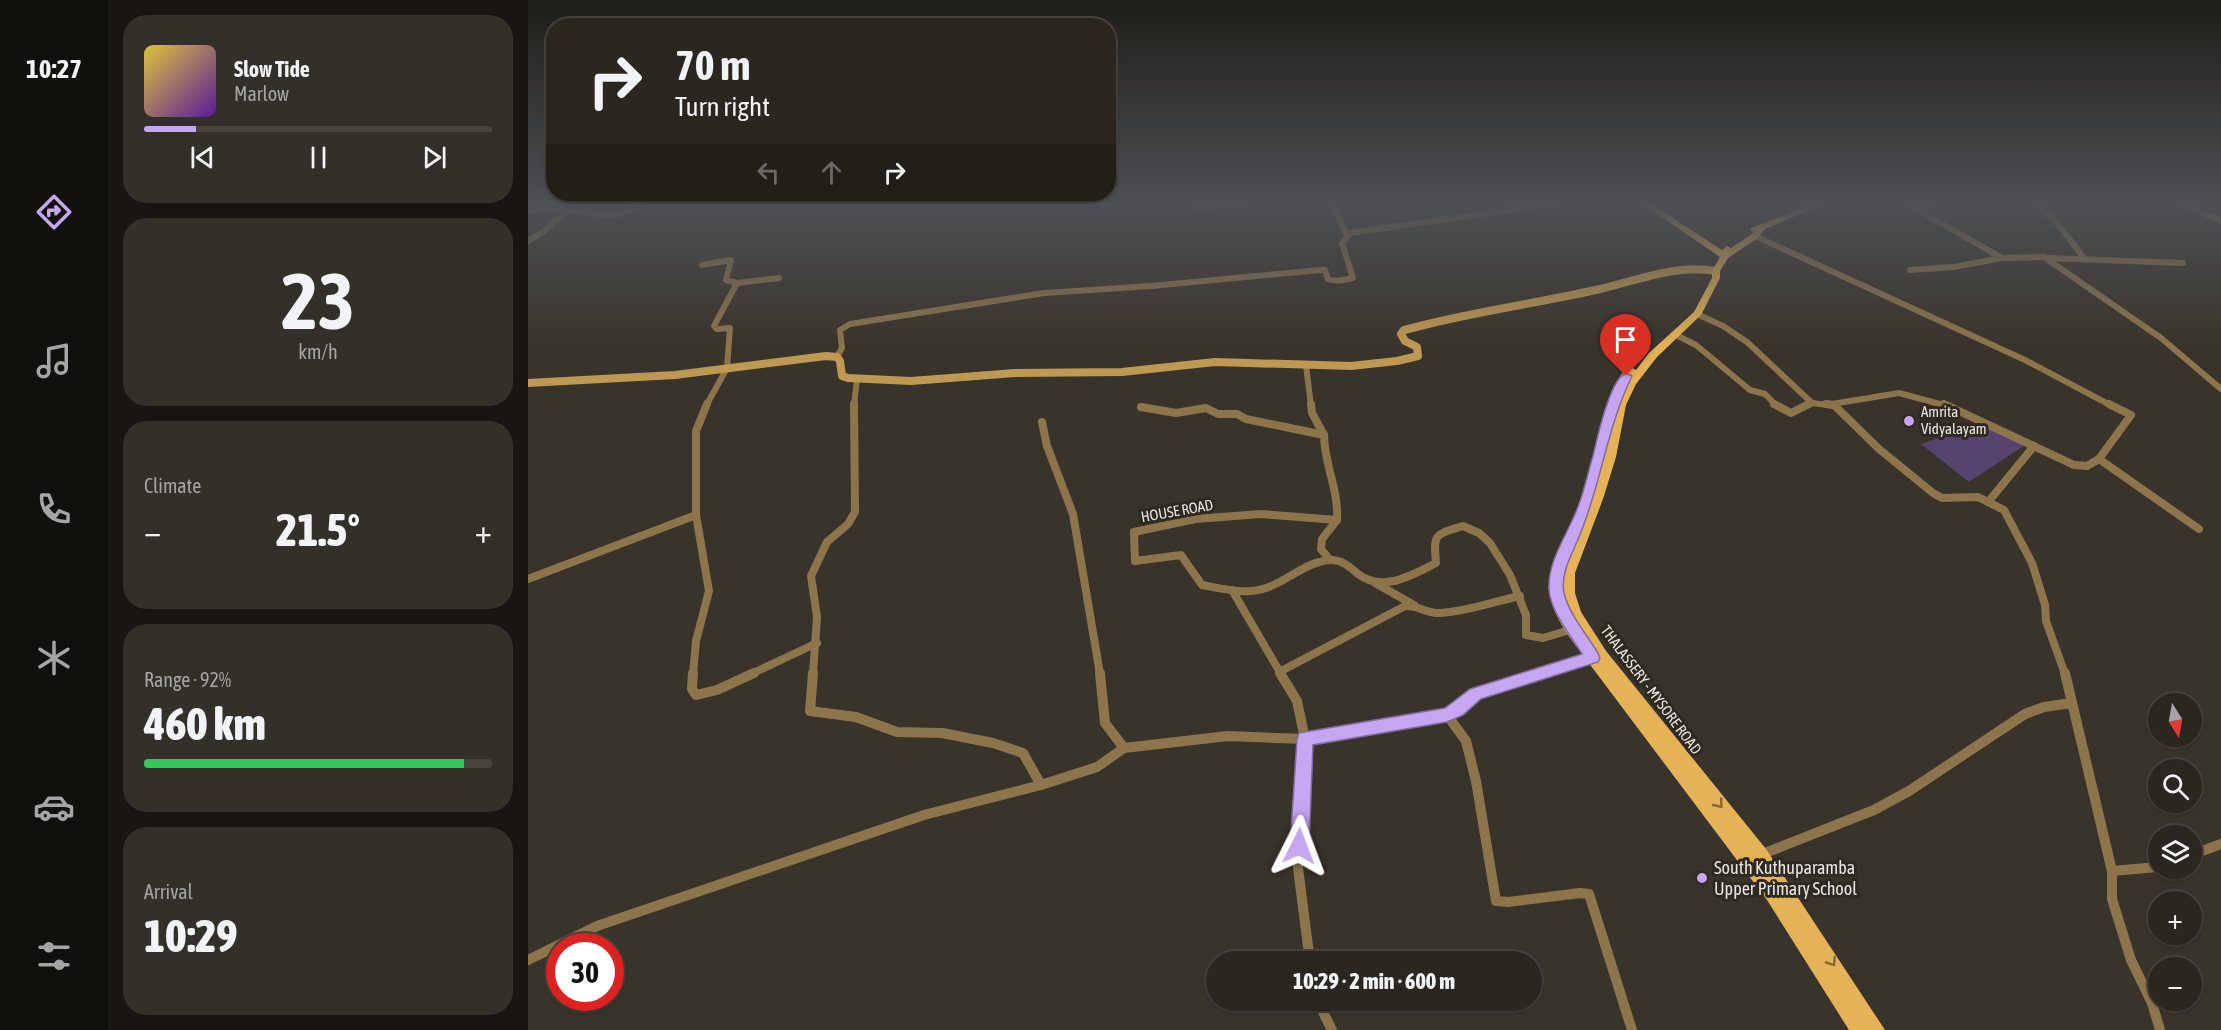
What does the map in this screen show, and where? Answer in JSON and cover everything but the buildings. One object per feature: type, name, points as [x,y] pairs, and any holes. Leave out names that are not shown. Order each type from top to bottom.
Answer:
[{"type":"main road","points":[[1718,251],[1725,256],[1726,251]]},
{"type":"main road","name":"THALASSERY - MYSORE ROAD","points":[[1732,251],[1725,256],[1716,271],[1716,278],[1697,314],[1644,365],[1631,383],[1621,405],[1597,499],[1569,573],[1568,593],[1575,613],[1601,655],[1760,855],[1765,874],[1876,1030]]},
{"type":"main road","points":[[1716,271],[1710,276],[1691,312],[1638,362],[1620,385],[1595,476],[1556,580],[1557,592],[1560,605],[1592,658],[1765,874],[1860,1030]]},
{"type":"street","points":[[837,357],[842,345],[840,330],[850,324],[1032,295],[1320,270],[1325,270],[1331,281],[1346,280],[1353,278],[1345,251]]},
{"type":"street","points":[[1676,335],[1696,345],[1750,390],[1765,394],[1779,408],[1791,412],[1812,404],[1832,404],[1899,393],[1940,402],[2074,465],[2087,465],[2098,459],[2131,415],[2067,384],[2025,360],[1788,251]]},
{"type":"street","points":[[1990,251],[2002,258]]},
{"type":"street","points":[[2079,251],[2084,258]]},
{"type":"street","points":[[1910,270],[1953,267],[2002,258],[2084,258],[2182,263]]},
{"type":"street","points":[[2046,258],[2161,338],[2221,389]]},
{"type":"street","points":[[702,265],[731,260],[726,280],[737,283],[779,278]]},
{"type":"street","points":[[837,357],[840,361],[842,376],[857,379],[911,381],[1015,374],[1122,372],[1215,362],[1359,366],[1412,359],[1418,356],[1417,347],[1405,341],[1401,334],[1404,330],[1491,308],[1626,283],[1677,267],[1698,266],[1716,271]]},
{"type":"street","points":[[737,283],[714,326],[717,329],[730,328],[727,368],[706,406],[696,431],[696,515],[709,591],[696,641],[692,689],[696,695],[717,690],[817,643]]},
{"type":"street","points":[[1697,314],[1748,342],[1812,404]]},
{"type":"street","points":[[528,383],[550,379],[625,378],[826,356],[837,357]]},
{"type":"street","points":[[1306,365],[1312,413],[1323,435],[1323,446],[1336,487],[1338,502],[1337,520],[1322,539],[1321,549],[1330,560],[1339,560],[1372,582],[1425,611],[1441,613],[1520,596]]},
{"type":"street","points":[[857,379],[854,404],[855,512],[848,524],[827,542],[811,576],[817,617],[817,643],[810,711],[856,717],[897,732],[942,733],[993,743],[1023,753],[1041,785]]},
{"type":"street","points":[[1832,404],[1879,449],[1933,493],[1942,498],[1978,497],[2004,510],[2032,563],[2045,605],[2046,621],[2062,661],[2085,750],[2112,871],[2112,899],[2131,960],[2152,1003],[2160,1030]]},
{"type":"street","points":[[1141,407],[1150,406],[1169,413],[1186,412],[1197,407],[1211,408],[1218,414],[1237,414],[1246,419],[1323,435]]},
{"type":"street","points":[[1042,422],[1047,446],[1073,514],[1098,656],[1105,723],[1124,748]]},
{"type":"street","points":[[1989,501],[2034,446]]},
{"type":"street","points":[[2098,459],[2199,529]]},
{"type":"street","name":"HOUSE ROAD","points":[[1330,560],[1292,573],[1267,587],[1249,591],[1219,589],[1202,585],[1193,574],[1189,562],[1181,555],[1135,561],[1134,532],[1195,519],[1261,514],[1337,520]]},
{"type":"street","points":[[528,579],[696,515]]},
{"type":"street","points":[[1372,582],[1388,582],[1405,578],[1436,563],[1434,540],[1438,534],[1463,526],[1479,533],[1490,543],[1510,575],[1520,596],[1526,615],[1525,632],[1530,638],[1538,639],[1573,629]]},
{"type":"street","points":[[1215,578],[1219,589]]},
{"type":"street","points":[[1232,590],[1297,701],[1305,739],[1298,868],[1309,951]]},
{"type":"street","points":[[1281,671],[1398,609],[1415,605]]},
{"type":"street","points":[[528,960],[608,922],[924,815],[1041,785],[1097,767],[1124,748],[1228,736],[1305,739],[1447,715],[1457,710],[1476,694],[1592,658]]},
{"type":"street","points":[[1760,855],[1874,810],[1909,791],[2033,709],[2052,704],[2072,703]]},
{"type":"street","points":[[1447,715],[1466,741],[1476,781],[1496,901],[1508,902],[1580,892],[1589,894],[1632,1030]]},
{"type":"street","points":[[2202,851],[2221,844]]},
{"type":"street","points":[[2112,871],[2148,868]]},
{"type":"street","points":[[1322,1011],[1332,1030]]},
{"type":"shaded area","points":[[1979,424],[2025,445],[1969,482],[1921,444]]},
{"type":"place","name":"Amrita Vidyalayam","points":[[1909,421]]},
{"type":"place","name":"South Kuthuparamba Upper Primary School","points":[[1702,878]]},
{"type":"route","points":[[1299,846],[1305,739],[1447,715],[1457,710],[1476,694],[1592,658],[1560,605],[1556,580],[1586,505],[1615,399],[1626,376]]}]
